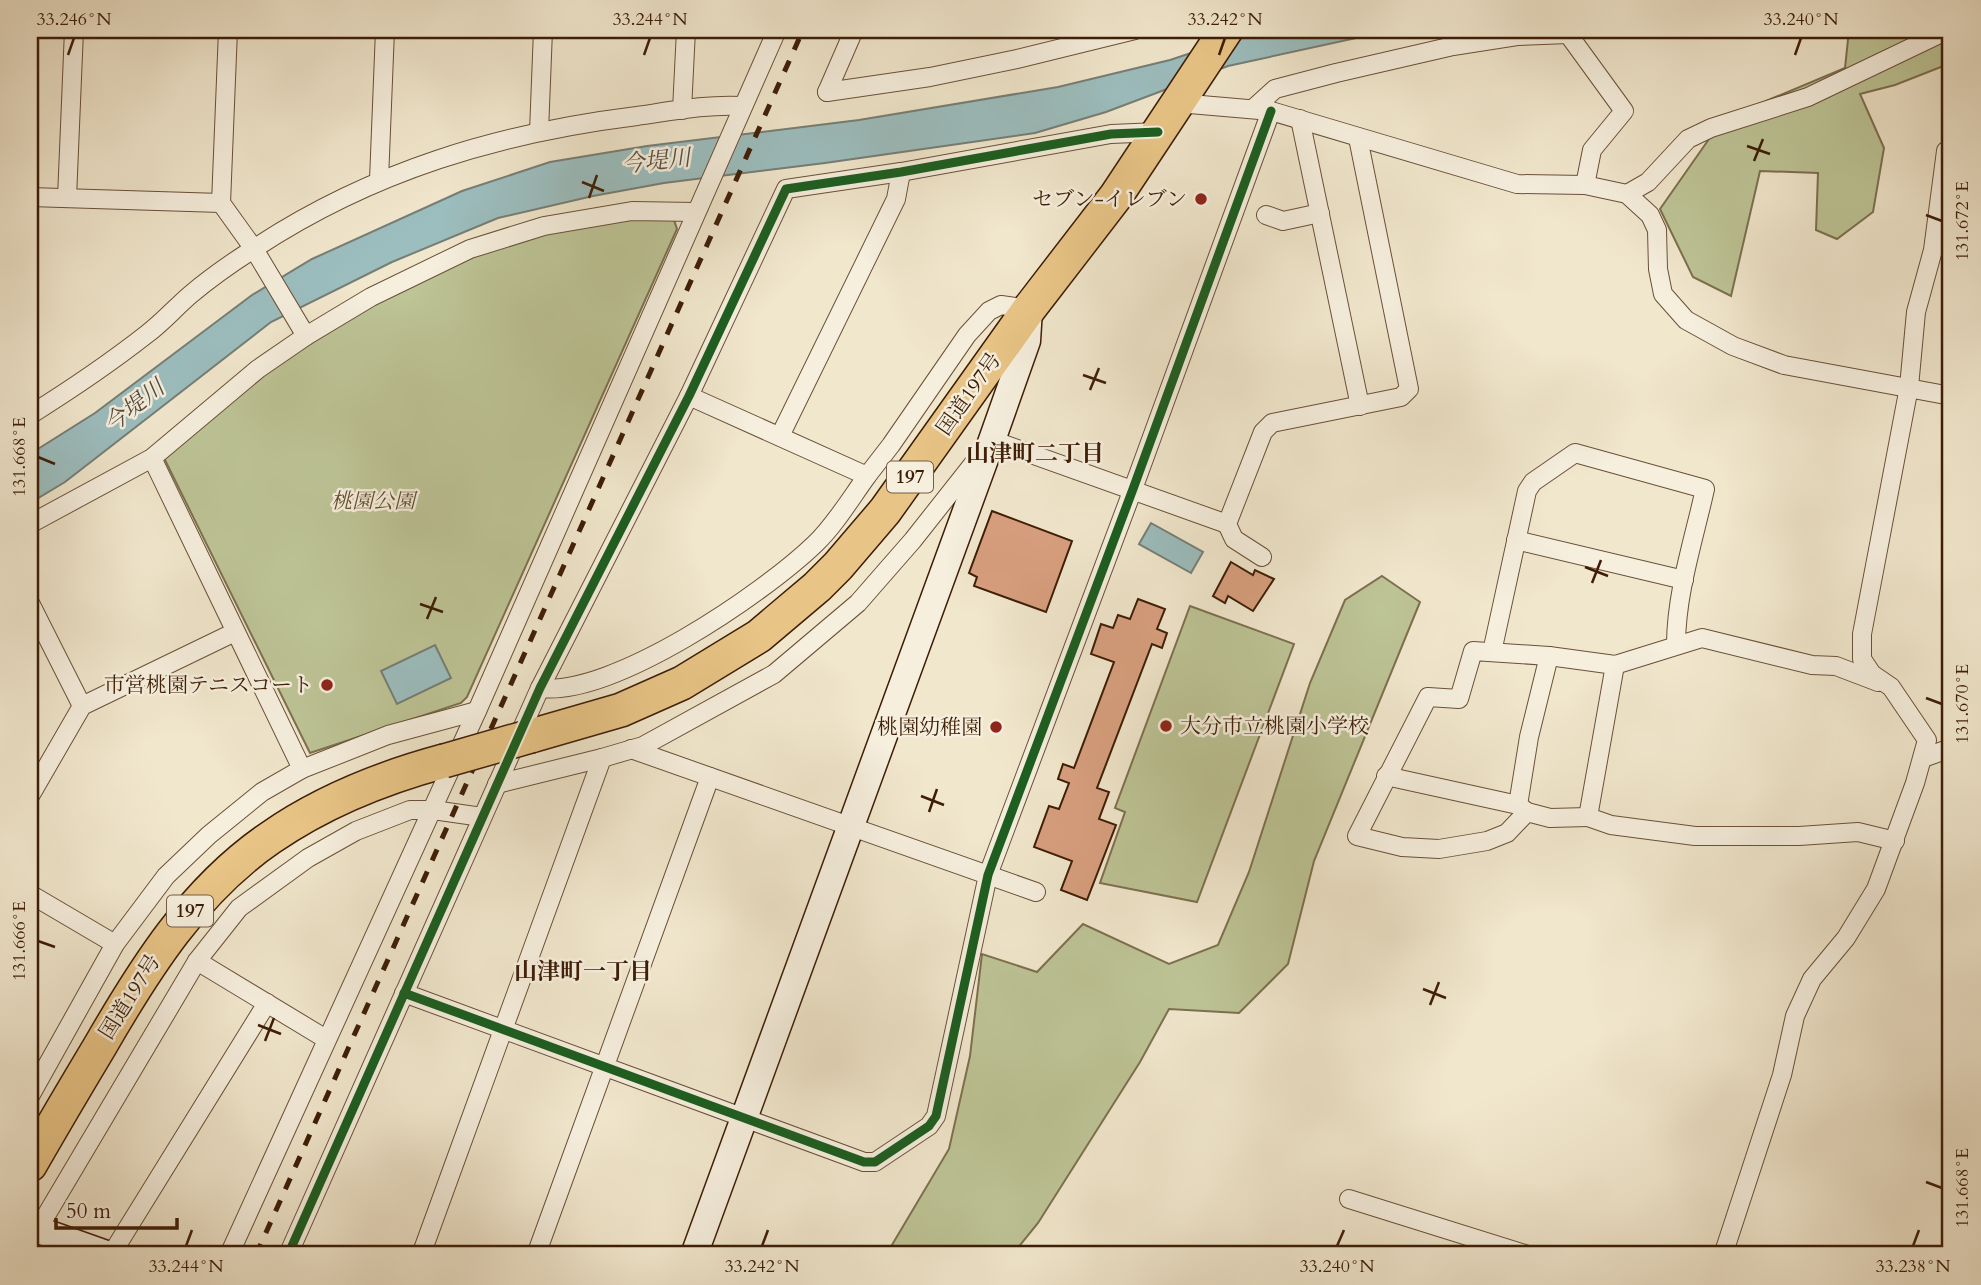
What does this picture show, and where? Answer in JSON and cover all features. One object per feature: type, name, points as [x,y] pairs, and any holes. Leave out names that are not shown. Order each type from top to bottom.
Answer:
[{"type":"highway","name":"国道197号","points":[[30,1165],[146,968],[180,923],[220,880],[268,839],[314,811],[373,783],[621,710],[682,683],[759,636],[808,596],[885,511],[1029,309],[1116,197],[1223,34]]},
{"type":"street","points":[[67,198],[74,30]]},
{"type":"street","points":[[228,30],[220,203],[254,248],[302,329]]},
{"type":"street","points":[[379,180],[385,30]]},
{"type":"street","points":[[539,132],[543,30]]},
{"type":"street","points":[[682,110],[686,30]]},
{"type":"street","points":[[229,1255],[433,810],[777,30]]},
{"type":"street","points":[[854,30],[827,92],[1017,59],[1135,30]]},
{"type":"street","points":[[1627,194],[1648,181],[1688,139],[1711,128],[1808,97],[1948,30]]},
{"type":"street","points":[[404,993],[864,1163],[876,1162],[929,1126],[936,1116],[988,875],[1133,489],[1262,109],[1275,89],[1453,46],[1517,36],[1568,34],[1624,111],[1592,150],[1585,185]]},
{"type":"street","points":[[1181,99],[1262,109],[1517,184],[1585,185],[1627,194],[1650,215],[1657,230],[1658,270],[1663,293],[1686,320],[1733,346],[1784,365],[1951,396]]},
{"type":"street","points":[[30,415],[82,382],[150,332],[192,293],[254,248],[319,209],[379,180],[465,150],[590,122],[722,105],[739,114]]},
{"type":"street","points":[[1300,119],[1360,406]]},
{"type":"street","points":[[288,1255],[540,688],[689,396],[786,189],[901,172],[1111,134],[1158,132]]},
{"type":"street","points":[[1227,524],[1262,432],[1272,423],[1401,397],[1409,388],[1358,138]]},
{"type":"street","points":[[1723,1255],[1782,1075],[1795,1016],[1812,979],[1846,938],[1876,889],[1895,841],[1927,740],[1891,687],[1872,674],[1862,659],[1862,634],[1909,387],[1916,312],[1933,250],[1946,151],[1951,150]]},
{"type":"street","points":[[780,436],[896,199],[901,172]]},
{"type":"street","points":[[30,197],[220,203]]},
{"type":"street","points":[[30,524],[152,458],[302,329],[470,249],[544,226],[632,211],[695,212]]},
{"type":"street","points":[[1266,215],[1283,221],[1320,213]]},
{"type":"street","points":[[540,688],[555,690],[584,685],[631,667],[712,622],[752,594],[817,542],[891,445],[967,335],[989,311],[1001,305],[1029,309],[1027,341],[992,440],[694,1255]]},
{"type":"street","points":[[689,396],[867,476]]},
{"type":"street","points":[[992,440],[1227,524],[1234,539],[1262,557]]},
{"type":"street","points":[[497,784],[643,746],[774,674],[858,603],[913,540],[992,440]]},
{"type":"street","points":[[1492,652],[1527,491],[1533,482],[1575,453],[1705,489],[1684,580],[1676,645]]},
{"type":"street","points":[[152,458],[302,768]]},
{"type":"street","points":[[1516,540],[1684,580]]},
{"type":"street","points":[[30,603],[82,706]]},
{"type":"street","points":[[30,796],[82,706],[236,632]]},
{"type":"street","points":[[1549,656],[1529,737],[1522,808],[1507,833],[1488,841],[1439,849],[1402,847],[1357,836],[1429,696],[1459,699],[1473,651],[1549,656],[1615,665],[1702,638],[1812,665],[1836,666],[1891,687]]},
{"type":"street","points":[[1588,817],[1615,665]]},
{"type":"street","points":[[30,1096],[115,944],[166,876],[209,835],[262,792],[302,768],[388,735],[477,711]]},
{"type":"street","points":[[1923,758],[1951,748]]},
{"type":"street","points":[[631,749],[1036,892]]},
{"type":"street","points":[[421,1255],[602,758]]},
{"type":"street","points":[[1386,776],[1522,808],[1550,818],[1588,817],[1611,825],[1695,836],[1799,836],[1858,832],[1895,841]]},
{"type":"street","points":[[536,1255],[710,777]]},
{"type":"street","points":[[267,1003],[110,1255],[34,1228],[197,961],[239,908],[308,858],[367,827],[410,810],[433,810],[482,817]]},
{"type":"street","points":[[30,894],[115,944]]},
{"type":"street","points":[[197,961],[326,1039]]},
{"type":"street","points":[[1349,1199],[1528,1255]]},
{"type":"green space","points":[[1849,30],[1951,30],[1951,63],[1895,85],[1860,94],[1884,148],[1873,212],[1837,239],[1816,230],[1818,173],[1760,171],[1731,296],[1693,277],[1660,209],[1723,119],[1845,68]]},
{"type":"green space","name":"桃園公園","points":[[610,217],[673,217],[677,229],[467,697],[461,703],[310,753],[164,458],[274,366],[415,280],[508,243]]},
{"type":"green space","points":[[1382,576],[1420,602],[1314,861],[1288,964],[1239,1013],[1169,1009],[1140,1062],[1038,1223],[1012,1255],[886,1255],[949,1149],[970,1056],[982,954],[1037,972],[1083,924],[1169,964],[1218,945],[1249,872],[1310,683],[1345,600]]},
{"type":"green space","points":[[1190,606],[1294,644],[1197,902],[1100,883],[1125,812],[1115,808]]},
{"type":"water","name":"今堤川","points":[[1260,30],[1393,30],[1228,66],[1106,112],[1035,133],[664,183],[498,218],[392,262],[271,322],[65,482],[30,503],[30,454],[95,413],[252,295],[312,259],[462,191],[550,162],[647,146],[859,120],[1058,87],[1170,60]]},
{"type":"water","points":[[1151,523],[1203,552],[1191,573],[1139,544]]},
{"type":"water","points":[[435,645],[451,678],[397,704],[381,671]]},
{"type":"building","points":[[992,511],[1072,541],[1046,612],[974,586],[977,577],[969,573]]},
{"type":"building","points":[[1231,562],[1253,575],[1255,570],[1274,579],[1253,611],[1228,596],[1225,603],[1213,596]]},
{"type":"building","points":[[1138,599],[1165,609],[1157,629],[1167,633],[1162,648],[1152,644],[1097,788],[1109,792],[1099,819],[1116,825],[1087,900],[1061,890],[1072,861],[1034,847],[1049,806],[1059,809],[1069,783],[1058,779],[1063,764],[1074,768],[1114,662],[1091,654],[1101,624],[1113,628],[1118,615],[1130,619]]},
{"type":"railway","points":[[256,1255],[803,30]]},
{"type":"cycle path","points":[[404,993],[864,1162],[875,1162],[929,1126],[936,1116],[988,875],[1271,111]]},
{"type":"cycle path","points":[[288,1255],[540,688],[689,396],[786,189],[901,172],[1111,134],[1158,132]]},
{"type":"place","name":"セブン-イレブン","points":[[1201,199]]},
{"type":"place","name":"市営桃園テニスコート","points":[[327,685]]},
{"type":"place","name":"大分市立桃園小学校","points":[[1166,726]]},
{"type":"place","name":"桃園幼稚園","points":[[996,727]]},
{"type":"district","name":"山津町二丁目","points":[[1035,453]]},
{"type":"district","name":"山津町一丁目","points":[[583,971]]}]
